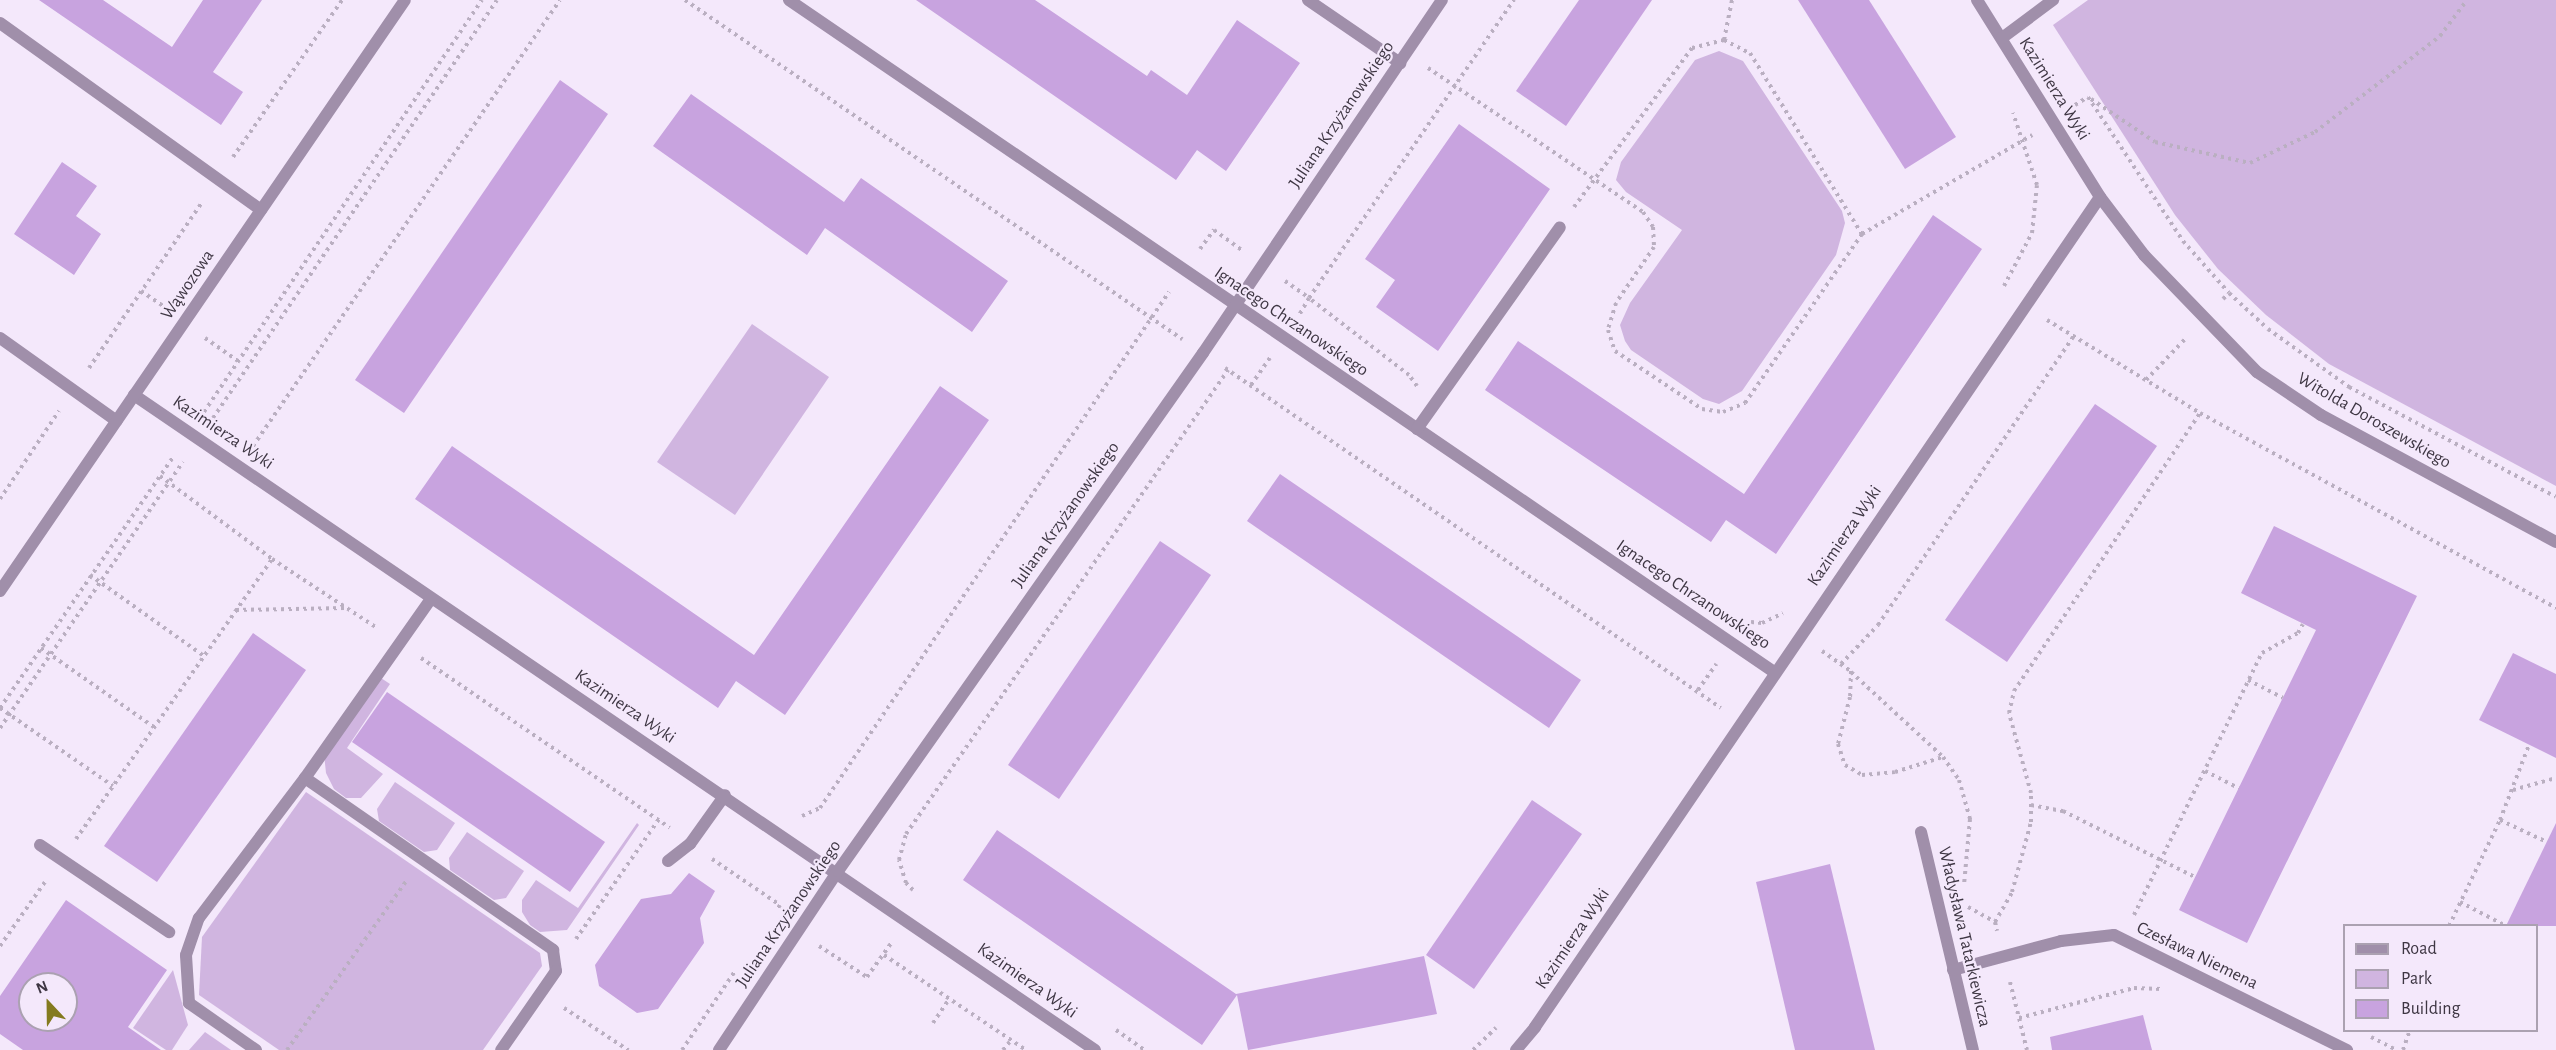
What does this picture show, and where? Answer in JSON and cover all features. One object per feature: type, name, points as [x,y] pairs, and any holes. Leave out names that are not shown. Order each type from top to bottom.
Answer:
[{"type":"street","name":"Wąwozowa","points":[[0,591],[405,0]]},
{"type":"street","name":"Ignacego Chrzanowskiego","points":[[789,0],[1234,306],[1774,672]]},
{"type":"street","points":[[1308,0],[1403,58]]},
{"type":"street","name":"Juliana Krzyżanowskiego","points":[[719,1050],[799,933],[838,871],[1234,306],[1442,0]]},
{"type":"street","name":"Kazimierza Wyki","points":[[1516,1050],[1535,1028],[1799,635],[2100,197],[1977,0]]},
{"type":"street","name":"Kazimierza Wyki","points":[[2002,39],[2053,0]]},
{"type":"street","points":[[0,22],[261,210]]},
{"type":"street","name":"Witolda Doroszewskiego","points":[[2100,197],[2144,255],[2204,320],[2257,372],[2321,415],[2556,542]]},
{"type":"street","points":[[1418,429],[1560,227]]},
{"type":"street","points":[[0,338],[117,421]]},
{"type":"street","name":"Kazimierza Wyki","points":[[134,395],[431,599],[838,871],[1095,1050]]},
{"type":"street","points":[[256,1050],[189,1004],[186,956],[200,918],[305,778],[431,599]]},
{"type":"street","points":[[305,778],[553,950],[556,968],[501,1050]]},
{"type":"street","points":[[668,861],[690,844],[725,795]]},
{"type":"street","name":"Władysława Tatarkiewicza","points":[[1921,832],[1972,1050]]},
{"type":"street","points":[[40,845],[169,932]]},
{"type":"street","name":"Czesława Niemena","points":[[1953,970],[2061,941],[2114,935],[2347,1050]]},
{"type":"path","points":[[0,499],[342,0]]},
{"type":"path","points":[[0,728],[98,582],[169,483],[195,436],[482,0]]},
{"type":"path","points":[[113,786],[0,708],[160,476],[195,436],[497,0]]},
{"type":"path","points":[[239,466],[560,0]]},
{"type":"path","points":[[1433,407],[1409,375],[1309,298],[1514,0]]},
{"type":"path","points":[[1724,40],[1732,0]]},
{"type":"path","points":[[2088,97],[2155,142],[2250,163],[2315,132],[2440,36],[2467,0]]},
{"type":"path","points":[[1560,227],[1593,178],[1692,48],[1724,40],[1750,53],[1862,234]]},
{"type":"path","points":[[1403,58],[1455,87],[1643,212],[1653,227],[1654,247],[1616,303],[1608,330],[1615,351],[1702,409],[1723,412],[1745,403],[1862,234],[2024,141],[2088,97]]},
{"type":"path","points":[[2088,97],[2183,241],[2229,293],[2268,329],[2349,387],[2556,497]]},
{"type":"path","points":[[2012,110],[2037,185],[2032,233],[2001,291],[2200,413],[2556,608]]},
{"type":"path","points":[[799,816],[809,816],[820,808],[1199,249],[1190,243]]},
{"type":"path","points":[[2146,380],[2229,293]]},
{"type":"path","points":[[1841,664],[1878,625],[2074,336]]},
{"type":"path","points":[[920,898],[906,883],[899,860],[906,834],[1228,370]]},
{"type":"path","points":[[2027,1050],[1995,922],[2012,892],[2023,856],[2031,806],[2009,713],[2014,691],[2200,413]]},
{"type":"path","points":[[160,476],[272,559],[659,819],[690,844],[780,906],[773,916],[867,977],[908,920]]},
{"type":"path","points":[[0,946],[272,559]]},
{"type":"path","points":[[90,575],[204,656]]},
{"type":"path","points":[[1746,622],[1762,623],[1785,612],[1791,603]]},
{"type":"path","points":[[236,610],[346,608]]},
{"type":"path","points":[[1785,612],[1799,635],[1851,671],[1943,757],[1959,780],[1970,819],[1965,891]]},
{"type":"path","points":[[2132,920],[2248,681],[2267,647],[2298,633],[2303,624]]},
{"type":"path","points":[[41,648],[154,727]]},
{"type":"path","points":[[1851,671],[1850,697],[1838,744],[1845,765],[1862,775],[1895,772],[1943,757]]},
{"type":"path","points":[[2248,681],[2283,698]]},
{"type":"path","points":[[2450,924],[2513,791],[2529,745]]},
{"type":"path","points":[[2204,771],[2239,788]]},
{"type":"path","points":[[2513,791],[2556,778]]},
{"type":"path","points":[[2031,806],[2063,811],[2195,876]]},
{"type":"path","points":[[556,968],[659,819]]},
{"type":"path","points":[[2500,820],[2547,842]]},
{"type":"path","points":[[287,1050],[422,858]]},
{"type":"path","points":[[1967,900],[1968,908],[1995,922]]},
{"type":"path","points":[[2460,902],[2502,924]]},
{"type":"path","points":[[884,955],[1026,1050]]},
{"type":"path","points":[[682,1050],[741,964]]},
{"type":"path","points":[[2019,1018],[2134,988],[2165,989]]},
{"type":"path","points":[[541,993],[628,1050]]},
{"type":"path","points":[[933,1023],[950,999]]},
{"type":"path","points":[[1473,1050],[1501,1023]]},
{"type":"path","points":[[2403,1050],[2409,1032]]},
{"type":"path","points":[[2367,1035],[2397,1050]]},
{"type":"path","points":[[1003,1050],[1011,1040]]},
{"type":"green space","points":[[2088,0],[2556,0],[2556,486],[2329,364],[2266,315],[2218,269],[2175,215],[2053,25]]},
{"type":"green space","points":[[1719,51],[1743,61],[1842,211],[1845,223],[1836,255],[1742,391],[1719,404],[1703,399],[1631,350],[1625,341],[1620,325],[1630,303],[1682,230],[1626,192],[1616,180],[1621,162],[1695,60]]},
{"type":"green space","points":[[752,324],[829,377],[735,515],[657,462]]},
{"type":"green space","points":[[378,676],[390,684],[347,748],[383,774],[361,798],[346,798],[334,789],[326,773],[324,754]]},
{"type":"green space","points":[[395,782],[455,823],[437,850],[424,852],[379,821],[377,809]]},
{"type":"green space","points":[[306,792],[540,953],[542,966],[483,1050],[279,1050],[199,995],[202,937]]},
{"type":"green space","points":[[637,823],[639,825],[567,930],[540,932],[530,925],[522,912],[522,900],[536,880],[578,908]]},
{"type":"green space","points":[[467,832],[524,871],[506,898],[494,900],[450,870],[449,858]]},
{"type":"green space","points":[[173,970],[188,1025],[172,1050],[166,1050],[133,1028]]},
{"type":"green space","points":[[205,1032],[231,1050],[189,1050]]},
{"type":"building","points":[[39,0],[103,0],[172,47],[203,0],[262,0],[213,72],[243,92],[221,125]]},
{"type":"building","points":[[916,0],[1035,0],[1147,76],[1151,70],[1187,95],[1237,20],[1300,63],[1226,171],[1197,150],[1176,180]]},
{"type":"building","points":[[1579,0],[1652,0],[1566,126],[1516,91]]},
{"type":"building","points":[[1798,0],[1869,0],[1956,137],[1905,169]]},
{"type":"building","points":[[560,80],[608,114],[404,413],[355,380]]},
{"type":"building","points":[[691,94],[844,202],[861,178],[1008,281],[972,332],[825,228],[807,255],[653,146]]},
{"type":"building","points":[[1459,124],[1550,189],[1438,351],[1376,307],[1395,280],[1365,259]]},
{"type":"building","points":[[62,162],[97,186],[76,216],[101,234],[74,275],[14,234]]},
{"type":"building","points":[[1933,215],[1982,249],[1776,554],[1726,520],[1711,542],[1485,390],[1518,341],[1744,494]]},
{"type":"building","points":[[940,386],[989,420],[785,715],[736,681],[718,708],[415,499],[452,446],[754,655]]},
{"type":"building","points":[[2095,404],[2157,446],[2007,662],[1945,620]]},
{"type":"building","points":[[1280,474],[1581,680],[1549,728],[1247,521]]},
{"type":"building","points":[[2274,526],[2417,596],[2247,943],[2179,910],[2316,630],[2241,593]]},
{"type":"building","points":[[1160,541],[1211,575],[1059,799],[1008,765]]},
{"type":"building","points":[[253,633],[306,670],[157,882],[104,846]]},
{"type":"building","points":[[2513,653],[2556,674],[2556,758],[2479,720]]},
{"type":"building","points":[[387,692],[605,842],[570,892],[352,742]]},
{"type":"building","points":[[1532,800],[1582,834],[1474,989],[1426,955]]},
{"type":"building","points":[[2556,823],[2556,926],[2507,924]]},
{"type":"building","points":[[997,830],[1236,994],[1424,956],[1437,1014],[1248,1050],[1237,995],[1202,1045],[963,880]]},
{"type":"building","points":[[1830,864],[1875,1050],[1795,1050],[1756,882]]},
{"type":"building","points":[[689,873],[715,891],[700,918],[704,943],[658,1009],[637,1013],[599,986],[595,965],[641,899],[671,894]]},
{"type":"building","points":[[66,900],[167,970],[128,1027],[161,1050],[23,1050],[0,1034],[0,996]]},
{"type":"building","points":[[2143,1015],[2152,1050],[2052,1050],[2050,1037]]}]
